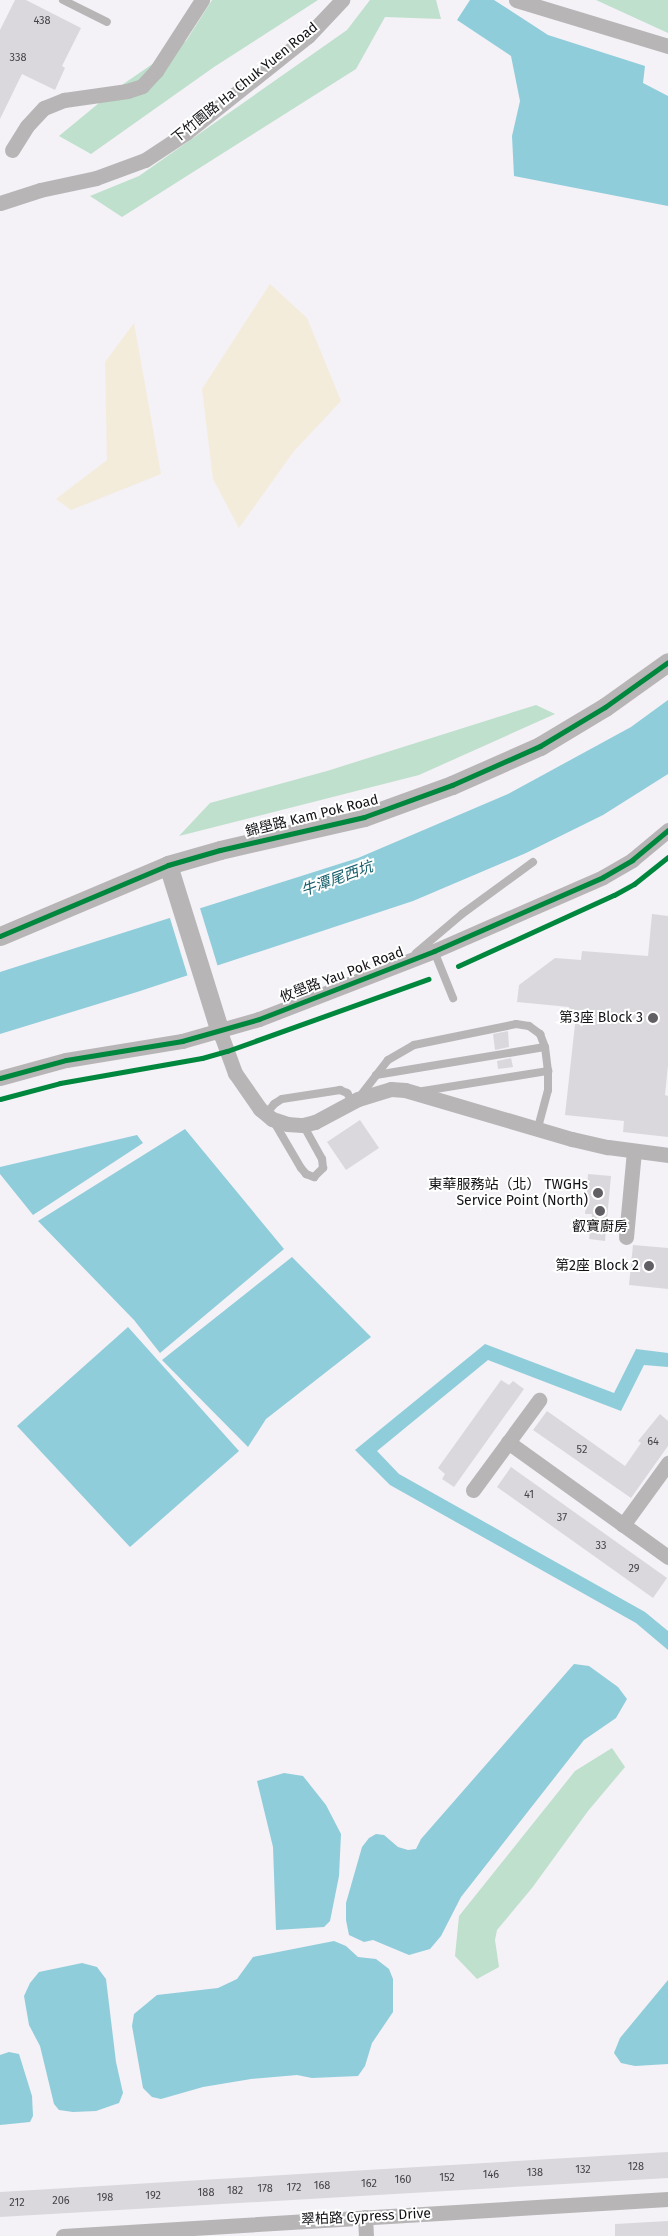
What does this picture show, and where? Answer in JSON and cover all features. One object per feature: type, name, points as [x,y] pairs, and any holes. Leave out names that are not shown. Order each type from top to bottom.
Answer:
[{"type":"street","points":[[12,150],[27,126],[44,108],[64,100],[128,91],[142,86],[156,72],[202,0]]},
{"type":"street","name":"下竹園路 Ha Chuk Yuen Road","points":[[0,203],[40,190],[96,178],[145,160],[186,134],[308,36],[342,0]]},
{"type":"street","points":[[516,0],[668,46]]},
{"type":"street","name":"錦壆路 Kam Pok Road","points":[[0,936],[168,865],[220,850],[364,817],[452,785],[540,746],[605,707],[668,662]]},
{"type":"street","name":"攸壆路 Yau Pok Road","points":[[0,1078],[66,1060],[182,1041],[220,1032],[259,1019],[434,950],[618,870],[668,830]]},
{"type":"street","points":[[168,865],[220,1032],[235,1073],[269,1116],[286,1124],[304,1125],[315,1122],[356,1100],[391,1089],[418,1092],[572,1138],[634,1151],[668,1155]]},
{"type":"street","points":[[626,1237],[634,1151]]},
{"type":"street","points":[[473,1490],[539,1400]]},
{"type":"street","points":[[508,1442],[668,1557]]},
{"type":"street","points":[[623,1524],[668,1463]]},
{"type":"street","name":"翠柏路 Cypress Drive","points":[[63,2236],[668,2199]]},
{"type":"street","points":[[365,2218],[366,2236]]},
{"type":"lane","points":[[67,1],[107,22]]},
{"type":"lane","points":[[407,961],[462,914],[533,862]]},
{"type":"lane","points":[[434,950],[453,998]]},
{"type":"lane","points":[[304,1125],[322,1159],[323,1168],[314,1177],[306,1174],[301,1168],[269,1116],[274,1104],[282,1100],[340,1090],[356,1100],[388,1060],[414,1045],[516,1024],[529,1026],[540,1034],[545,1047],[548,1090],[538,1128]]},
{"type":"lane","points":[[376,1075],[545,1047]]},
{"type":"lane","points":[[418,1092],[548,1071]]},
{"type":"green space","points":[[212,0],[318,0],[214,67],[91,154],[59,136],[116,89],[186,41]]},
{"type":"green space","points":[[370,0],[436,0],[441,19],[385,17],[356,69],[122,217],[90,196],[139,176],[347,30]]},
{"type":"green space","points":[[596,0],[668,0],[668,33]]},
{"type":"green space","points":[[536,705],[555,714],[419,775],[179,836],[210,803],[327,771]]},
{"type":"green space","points":[[612,1748],[625,1767],[588,1811],[532,1888],[497,1930],[495,1940],[499,1967],[477,1979],[455,1956],[459,1916],[575,1771]]},
{"type":"sand","points":[[270,284],[307,318],[341,401],[294,451],[239,528],[213,479],[202,389]]},
{"type":"sand","points":[[134,323],[161,474],[71,510],[56,499],[107,460],[105,362]]},
{"type":"water","points":[[470,0],[494,0],[548,35],[645,66],[643,83],[668,96],[668,206],[514,176],[512,136],[520,101],[511,56],[457,20]]},
{"type":"water","name":"牛潭尾西坑","points":[[668,700],[668,774],[603,815],[526,853],[413,901],[137,992],[0,1034],[0,972],[358,858],[508,794],[631,727]]},
{"type":"water","points":[[185,1129],[284,1249],[160,1353],[134,1320],[38,1221]]},
{"type":"water","points":[[137,1135],[143,1143],[33,1215],[0,1174],[0,1167]]},
{"type":"water","points":[[292,1257],[371,1337],[266,1419],[248,1447],[162,1360]]},
{"type":"water","points":[[128,1327],[239,1451],[130,1547],[17,1426]]},
{"type":"water","points":[[485,1344],[614,1393],[636,1349],[668,1353],[668,1367],[644,1365],[621,1411],[488,1360],[377,1451],[399,1474],[645,1612],[668,1631],[668,1650],[636,1623],[390,1485],[355,1450]]},
{"type":"water","points":[[574,1664],[589,1666],[618,1687],[627,1699],[616,1718],[584,1740],[461,1897],[441,1936],[430,1949],[409,1955],[373,1940],[364,1942],[349,1935],[346,1920],[346,1903],[362,1847],[369,1838],[376,1834],[384,1835],[398,1847],[408,1850],[416,1849],[421,1839]]},
{"type":"water","points":[[284,1773],[303,1776],[326,1805],[341,1834],[339,1876],[330,1921],[324,1927],[276,1930],[273,1847],[257,1781]]},
{"type":"water","points":[[334,1941],[346,1946],[358,1957],[376,1959],[389,1969],[393,1979],[393,2012],[372,2043],[365,2066],[358,2076],[312,2078],[297,2075],[251,2079],[203,2087],[161,2099],[152,2097],[143,2088],[132,2026],[134,2014],[157,1995],[218,1988],[237,1979],[253,1957]]},
{"type":"water","points":[[82,1963],[97,1967],[106,1979],[116,2062],[123,2093],[119,2103],[96,2111],[73,2112],[59,2110],[54,2104],[40,2046],[29,2025],[24,1996],[30,1983],[39,1972]]},
{"type":"water","points":[[668,1980],[668,2064],[635,2066],[621,2063],[614,2053],[620,2038]]},
{"type":"water","points":[[9,2052],[19,2054],[32,2096],[33,2116],[30,2122],[0,2125],[0,2055]]},
{"type":"pier","points":[[199,905],[218,967],[188,977],[169,915]]},
{"type":"building","points":[[15,0],[26,0],[81,28],[62,66],[65,68],[55,90],[22,74],[0,119],[0,30]]},
{"type":"building","points":[[652,914],[668,916],[668,1065],[665,1095],[668,1096],[668,1137],[623,1132],[624,1121],[565,1115],[576,1015],[568,1014],[569,1007],[517,1002],[519,985],[555,958],[581,960],[582,951],[648,956]]},
{"type":"building","points":[[508,1031],[509,1047],[495,1050],[493,1034]]},
{"type":"building","points":[[511,1058],[513,1067],[498,1069],[497,1061]]},
{"type":"building","points":[[360,1120],[379,1148],[346,1170],[327,1142]]},
{"type":"building","points":[[588,1174],[611,1176],[605,1241],[589,1239],[592,1214],[585,1214]]},
{"type":"building","name":"第2座 Block 2","points":[[633,1245],[668,1248],[668,1289],[629,1285]]},
{"type":"building","points":[[501,1380],[509,1385],[513,1381],[524,1389],[454,1487],[442,1479],[445,1474],[438,1468]]},
{"type":"building","points":[[547,1411],[625,1466],[641,1443],[638,1441],[660,1414],[668,1421],[668,1446],[631,1498],[533,1430]]},
{"type":"building","points":[[511,1467],[667,1578],[653,1598],[497,1487]]},
{"type":"building","points":[[668,2152],[668,2178],[0,2217],[0,2192]]},
{"type":"building","points":[[668,2221],[668,2236],[615,2236],[615,2224]]},
{"type":"cycle path","points":[[0,936],[168,865],[220,850],[364,817],[452,785],[540,746],[605,707],[668,662]]},
{"type":"cycle path","points":[[0,1078],[66,1060],[182,1041],[259,1019],[434,951],[603,877],[632,860],[668,830]]},
{"type":"cycle path","points":[[458,966],[614,895],[634,884],[668,857]]},
{"type":"cycle path","points":[[0,1099],[60,1083],[202,1058],[227,1051],[428,979]]},
{"type":"place","name":"第3座 Block 3","points":[[653,1018]]},
{"type":"place","name":"東華服務站（北） TWGHs Service Point (North)","points":[[598,1193]]},
{"type":"place","name":"叡寶廚房","points":[[600,1211]]},
{"type":"place","name":"第2座 Block 2","points":[[649,1266]]}]
